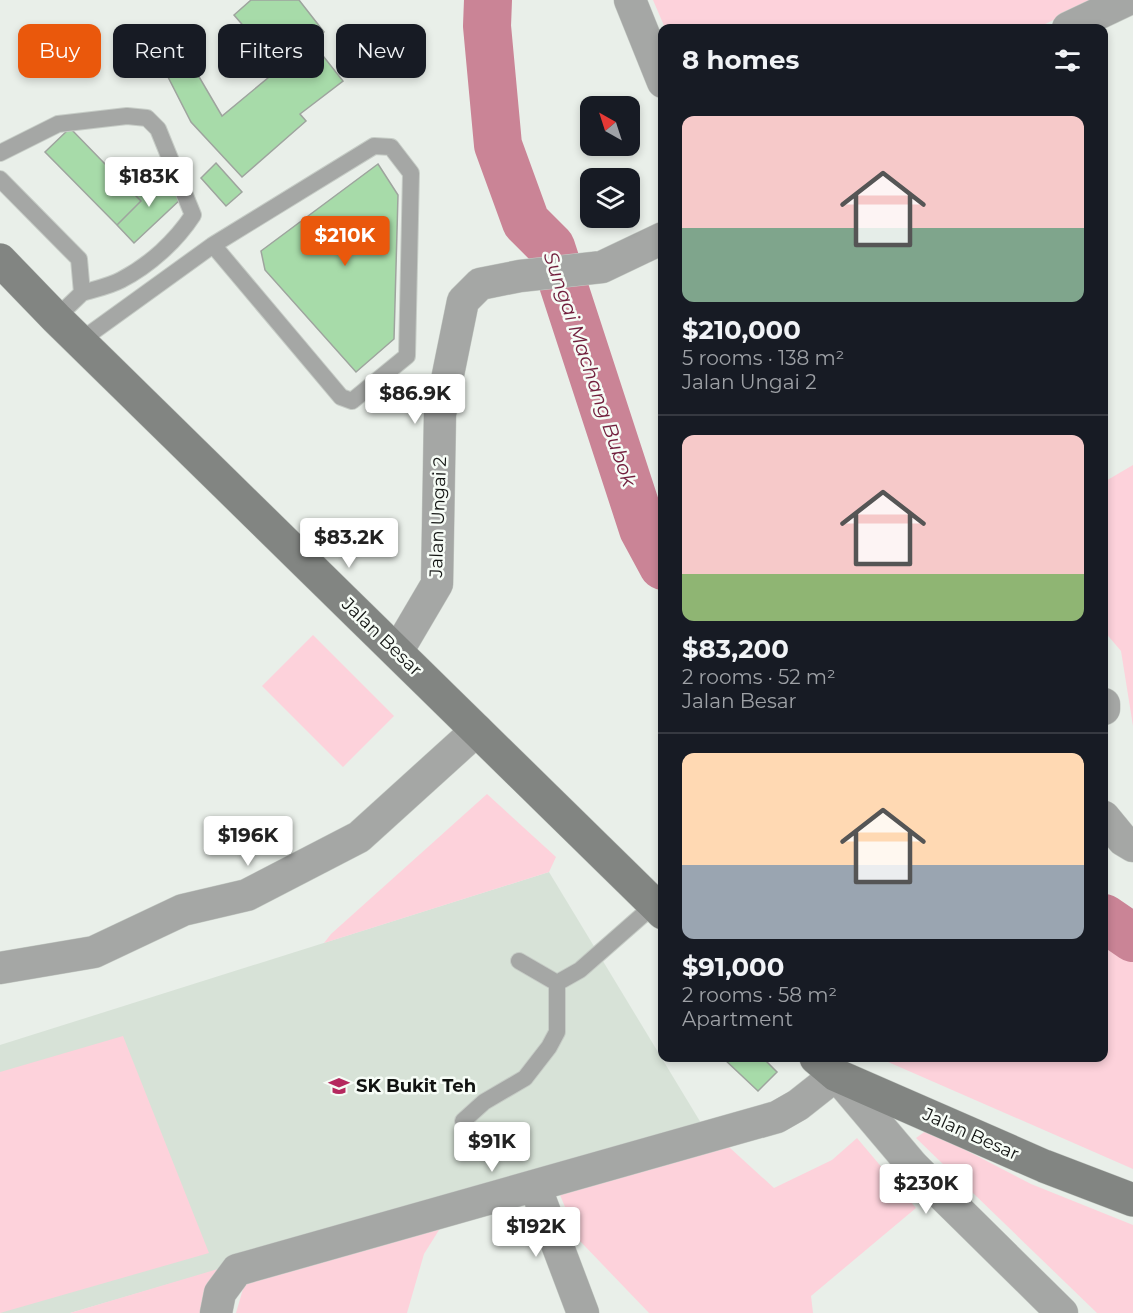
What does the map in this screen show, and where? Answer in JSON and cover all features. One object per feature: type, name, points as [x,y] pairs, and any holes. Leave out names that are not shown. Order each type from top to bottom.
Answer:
[{"type":"main road","name":"Jalan Besar","points":[[0,260],[56,318],[658,908]]},
{"type":"main road","name":"Jalan Besar","points":[[826,1066],[1044,1166],[1133,1200]]},
{"type":"street","points":[[630,0],[658,70]]},
{"type":"street","points":[[1076,24],[1127,0]]},
{"type":"street","name":"Jalan Ungai 2","points":[[397,652],[437,584],[440,414],[463,301],[480,284],[520,276],[602,267],[658,240]]},
{"type":"street","points":[[0,968],[94,952],[183,910],[247,895],[358,837],[477,730]]},
{"type":"street","points":[[1108,823],[1122,840],[1133,846]]},
{"type":"street","points":[[216,1313],[220,1293],[237,1270],[777,1117],[798,1105],[826,1066],[913,1166],[1062,1313]]},
{"type":"street","points":[[535,1186],[583,1313]]},
{"type":"lane","points":[[0,153],[58,124],[127,116],[147,118],[158,129],[193,215],[181,234],[162,251],[121,280],[82,293],[56,318]]},
{"type":"lane","points":[[80,341],[213,244],[374,146],[391,147],[411,174],[407,356],[352,400],[341,397],[213,244]]},
{"type":"lane","points":[[0,179],[79,259],[82,293]]},
{"type":"lane","points":[[557,983],[580,970],[658,910]]},
{"type":"lane","points":[[519,961],[557,983]]},
{"type":"lane","points":[[463,1121],[484,1102],[525,1078],[549,1047],[557,1032],[557,983]]},
{"type":"shaded area","points":[[653,0],[1094,0],[1045,24],[663,24]]},
{"type":"shaded area","points":[[1133,465],[1133,726],[1121,651],[1108,636],[1108,480]]},
{"type":"shaded area","points":[[313,635],[394,716],[343,767],[262,686]]},
{"type":"shaded area","points":[[487,794],[556,857],[549,872],[324,943],[331,934]]},
{"type":"shaded area","name":"SK Bukit Teh","points":[[549,872],[658,1052],[658,1062],[664,1062],[704,1128],[70,1313],[0,1313],[0,1045]]},
{"type":"shaded area","points":[[1108,942],[1133,961],[1133,1169],[888,1062],[1108,1062]]},
{"type":"shaded area","points":[[123,1036],[209,1253],[0,1313],[0,1072]]},
{"type":"shaded area","points":[[927,1130],[1031,1184],[1133,1225],[1133,1313],[1097,1313],[916,1138]]},
{"type":"shaded area","points":[[857,1138],[916,1208],[811,1296],[813,1313],[649,1313],[579,1240],[557,1188],[729,1147],[774,1188],[832,1160]]},
{"type":"shaded area","points":[[444,1222],[424,1254],[407,1313],[236,1313],[245,1282]]},
{"type":"shaded area","points":[[218,1269],[207,1313],[70,1313]]},
{"type":"building","points":[[251,0],[299,0],[318,24],[242,24],[234,15]]},
{"type":"building","points":[[324,57],[336,72],[336,78],[341,78],[343,81],[300,114],[306,121],[242,177],[191,122],[169,78],[200,78],[222,116],[268,78],[324,78]]},
{"type":"building","points":[[70,128],[141,201],[117,225],[45,152]]},
{"type":"building","points":[[216,163],[242,192],[226,206],[201,178]]},
{"type":"building","points":[[378,164],[398,195],[394,339],[356,372],[265,270],[261,251]]},
{"type":"building","points":[[148,177],[159,187],[166,180],[183,197],[134,243],[117,225],[141,201],[132,192]]},
{"type":"building","points":[[727,1062],[767,1062],[777,1072],[758,1091]]},
{"type":"waterway","name":"Sungai Machang Bubok","points":[[488,0],[487,26],[498,145],[526,222],[551,247],[643,529],[658,557]]},
{"type":"waterway","name":"Sungai Machang Bubok","points":[[1108,921],[1133,938]]},
{"type":"place","name":"SK Bukit Teh","points":[[339,1086]]}]
